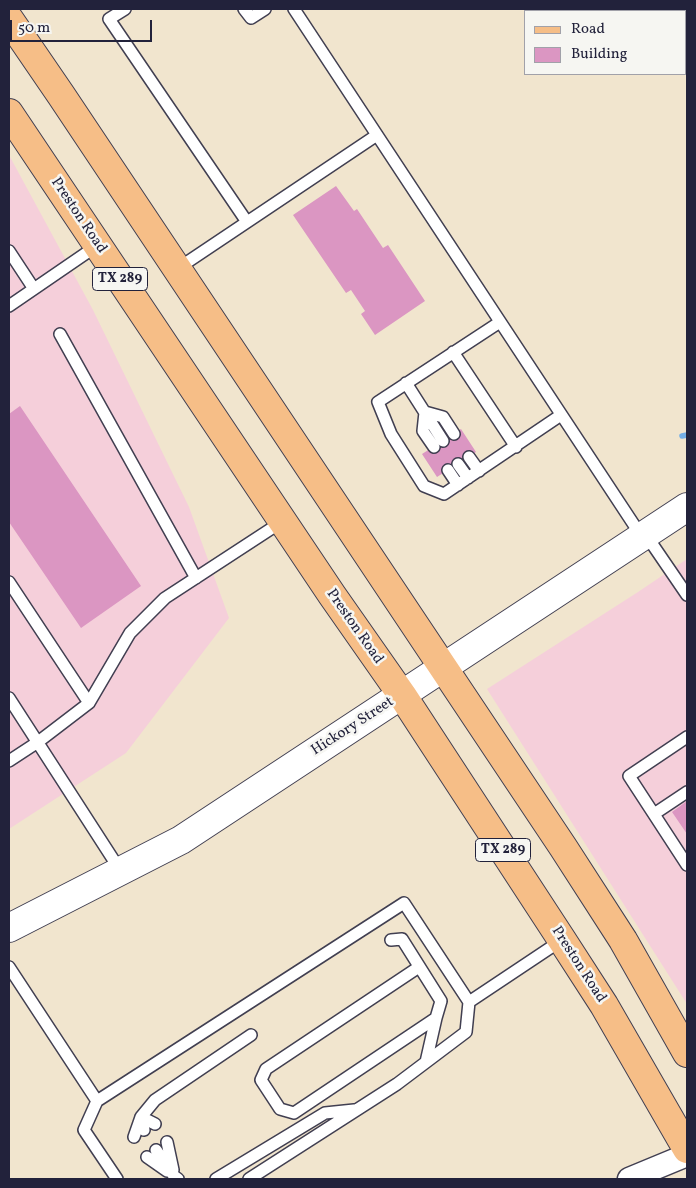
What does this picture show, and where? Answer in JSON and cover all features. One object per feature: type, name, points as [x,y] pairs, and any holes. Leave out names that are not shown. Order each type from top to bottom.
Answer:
[{"type":"main road","name":"TX 289","points":[[9,19],[563,847],[623,940],[687,1053]]},
{"type":"main road","name":"Preston Road","points":[[9,113],[332,595],[402,695],[604,1005],[687,1149]]},
{"type":"street","name":"Hickory Street","points":[[9,928],[181,840],[687,508]]},
{"type":"street","points":[[628,1179],[687,1155]]},
{"type":"lane","points":[[102,9],[247,222]]},
{"type":"lane","points":[[109,19],[125,9]]},
{"type":"lane","points":[[244,9],[250,18],[265,9]]},
{"type":"lane","points":[[294,9],[562,415],[644,536],[687,595]]},
{"type":"lane","points":[[178,269],[377,135]]},
{"type":"lane","points":[[9,306],[98,245]]},
{"type":"lane","points":[[9,251],[34,289]]},
{"type":"lane","points":[[500,322],[378,402],[391,434],[424,486],[444,494],[562,415]]},
{"type":"lane","points":[[60,334],[196,578]]},
{"type":"lane","points":[[453,352],[516,447]]},
{"type":"lane","points":[[406,383],[426,412],[438,444]]},
{"type":"lane","points":[[426,412],[443,417],[454,434]]},
{"type":"lane","points":[[469,457],[479,471]]},
{"type":"lane","points":[[453,467],[463,481]]},
{"type":"lane","points":[[9,762],[89,703],[130,633],[165,598],[283,522]]},
{"type":"lane","points":[[9,582],[89,703]]},
{"type":"lane","points":[[9,698],[120,870]]},
{"type":"lane","points":[[687,737],[629,776],[687,865]]},
{"type":"lane","points":[[654,814],[687,792]]},
{"type":"lane","points":[[117,1179],[84,1130],[97,1101],[404,903],[470,1002],[466,1032],[397,1084],[249,1179]]},
{"type":"lane","points":[[390,940],[402,939],[441,1001],[426,1062]]},
{"type":"lane","points":[[470,1002],[562,940]]},
{"type":"lane","points":[[9,967],[97,1101]]},
{"type":"lane","points":[[419,968],[266,1069],[261,1080],[280,1109],[294,1113],[436,1018]]},
{"type":"lane","points":[[139,1134],[141,1117],[154,1100],[251,1035]]},
{"type":"lane","points":[[216,1179],[325,1113],[356,1110]]},
{"type":"lane","points":[[141,1117],[155,1124]]},
{"type":"lane","points":[[167,1142],[176,1178]]},
{"type":"lane","points":[[152,1153],[176,1178]]},
{"type":"shaded area","points":[[9,155],[93,310],[189,507],[229,618],[126,753],[9,829]]},
{"type":"shaded area","points":[[687,559],[687,1004],[487,689]]},
{"type":"building","points":[[336,186],[354,211],[357,209],[383,248],[388,245],[425,301],[375,335],[361,314],[365,311],[351,290],[346,293],[293,215]]},
{"type":"building","points":[[20,406],[141,586],[81,628],[9,522],[9,414]]},
{"type":"building","points":[[461,429],[476,452],[437,477],[422,454]]},
{"type":"building","points":[[687,801],[687,834],[672,812]]},
{"type":"waterway","points":[[682,436],[687,435]]}]
